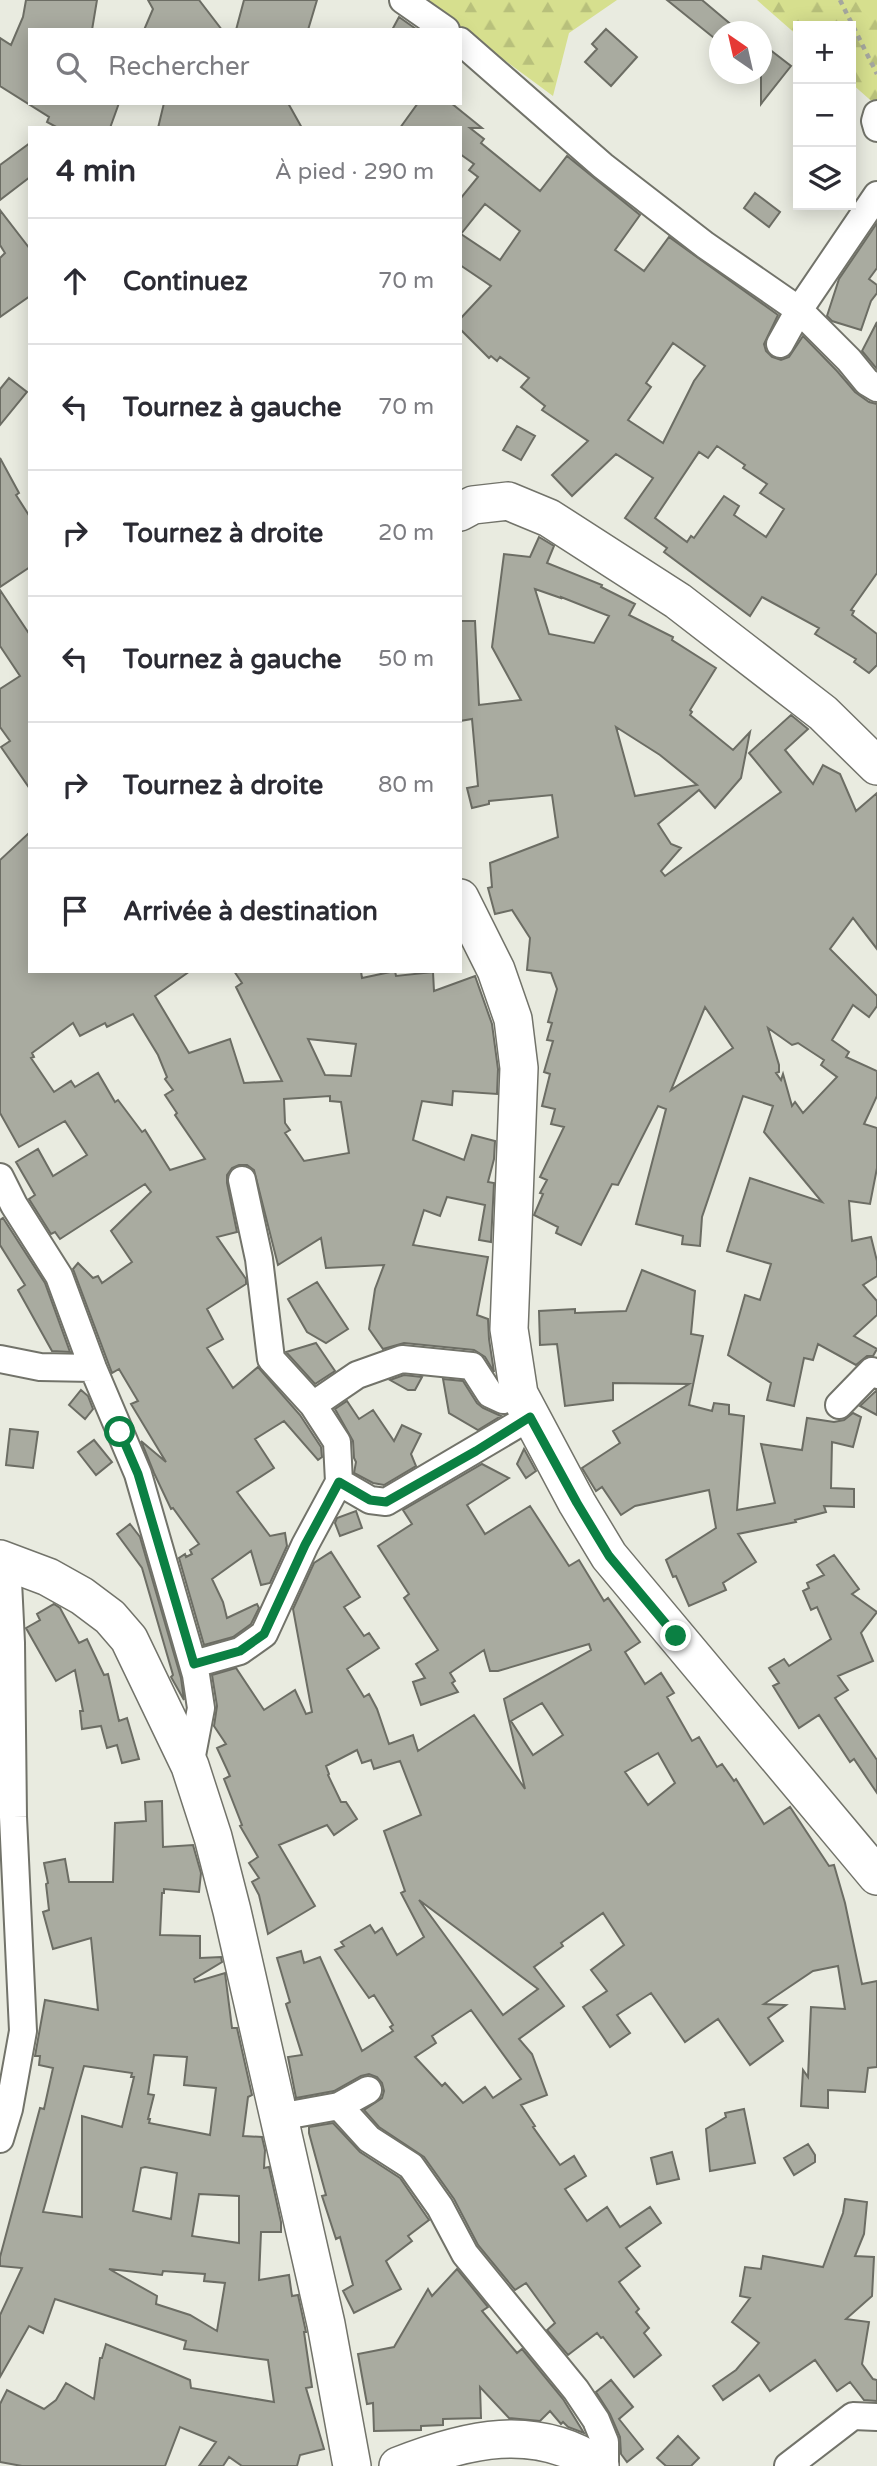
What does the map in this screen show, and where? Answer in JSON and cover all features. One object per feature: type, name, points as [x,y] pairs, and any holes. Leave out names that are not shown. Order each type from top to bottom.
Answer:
[{"type":"street","points":[[403,0],[443,28]]},
{"type":"street","points":[[462,43],[603,166],[705,246],[799,310],[867,382],[877,388]]},
{"type":"street","points":[[877,114],[877,128]]},
{"type":"street","points":[[780,344],[799,310],[877,195]]},
{"type":"street","points":[[462,511],[473,505],[508,501],[549,518],[678,601],[823,713],[877,766]]},
{"type":"street","points":[[462,902],[496,970],[513,1019],[518,1056],[509,1329],[525,1406],[609,1556],[877,1876]]},
{"type":"street","points":[[0,1177],[59,1276],[93,1368],[138,1474],[194,1664],[201,1708],[190,1766]]},
{"type":"street","points":[[194,1664],[240,1651],[264,1634],[305,1545],[339,1482],[337,1442],[313,1405],[271,1359],[259,1259],[243,1180]]},
{"type":"street","points":[[0,1359],[40,1367],[93,1368]]},
{"type":"street","points":[[313,1405],[356,1376],[402,1359],[472,1366],[490,1394],[525,1406]]},
{"type":"street","points":[[838,1405],[872,1371],[877,1375]]},
{"type":"street","points":[[339,1482],[370,1500],[386,1502],[476,1451],[525,1406]]},
{"type":"street","points":[[0,2139],[9,2109],[23,2031],[13,1817],[11,1643],[4,1560],[48,1577],[82,1596],[110,1617],[128,1639],[190,1766],[232,1911],[326,2324],[352,2466]]},
{"type":"street","points":[[279,2117],[338,2106],[368,2090]]},
{"type":"street","points":[[338,2106],[369,2139],[411,2166],[440,2207],[465,2254],[576,2390],[596,2420],[605,2442],[602,2466],[548,2441],[486,2439],[444,2449],[398,2466]]},
{"type":"street","points":[[788,2466],[853,2416],[877,2417]]},
{"type":"path","points":[[840,0],[877,74]]},
{"type":"green space","points":[[423,0],[617,0],[569,33],[553,96]]},
{"type":"green space","points":[[757,0],[877,0],[877,106],[856,87],[856,21],[793,21],[793,32]]},
{"type":"building","points":[[26,0],[97,0],[92,28],[28,28],[28,104],[0,86],[0,38],[11,45],[23,17]]},
{"type":"building","points":[[148,0],[199,0],[220,28],[145,28],[153,9]]},
{"type":"building","points":[[244,0],[317,0],[309,28],[237,28]]},
{"type":"building","points":[[667,0],[702,0],[727,21],[709,21],[709,34]]},
{"type":"building","points":[[399,17],[415,28],[393,28]]},
{"type":"building","points":[[606,29],[637,57],[611,86],[585,62],[597,49],[592,44]]},
{"type":"building","points":[[772,51],[791,66],[761,104],[761,84],[772,84]]},
{"type":"building","points":[[30,105],[118,105],[111,126],[54,126],[47,122],[49,117]]},
{"type":"building","points":[[164,105],[289,105],[301,126],[158,126]]},
{"type":"building","points":[[417,105],[453,105],[482,128],[470,128],[484,139],[481,143],[540,191],[567,156],[640,215],[615,250],[644,271],[669,237],[778,315],[764,344],[772,357],[781,360],[789,357],[803,336],[855,392],[877,404],[877,573],[851,610],[854,611],[852,615],[877,634],[877,665],[869,673],[854,662],[856,659],[815,634],[819,628],[762,597],[750,616],[664,552],[667,548],[625,518],[653,478],[616,454],[572,496],[552,475],[588,441],[542,410],[545,406],[521,387],[529,378],[500,357],[497,361],[491,356],[489,358],[462,331],[462,317],[491,286],[462,266],[462,235],[500,260],[520,231],[485,204],[462,233],[462,197],[478,177],[469,170],[474,164],[462,155],[462,126],[401,126]],"holes":[[[673,343],[705,366],[694,381],[663,443],[628,420],[651,387],[646,383]],[[717,446],[767,484],[760,493],[784,509],[766,537],[734,515],[739,506],[724,496],[694,538],[691,536],[687,542],[655,518],[699,452],[708,458]]]},
{"type":"building","points":[[28,144],[28,179],[0,200],[0,165]]},
{"type":"building","points":[[755,193],[780,212],[769,227],[744,208]]},
{"type":"building","points":[[0,210],[28,246],[28,297],[0,317],[0,258],[5,253],[0,245]]},
{"type":"building","points":[[877,223],[877,268],[869,279],[877,285],[877,293],[871,301],[861,330],[832,321],[827,316],[839,279]]},
{"type":"building","points":[[877,322],[877,369],[862,351]]},
{"type":"building","points":[[9,378],[27,392],[0,425],[0,389]]},
{"type":"building","points":[[517,426],[535,436],[521,460],[503,450]]},
{"type":"building","points":[[0,458],[19,493],[16,495],[28,514],[28,568],[0,587]]},
{"type":"building","points":[[539,537],[554,546],[547,563],[602,585],[601,587],[635,604],[629,615],[673,637],[672,640],[716,668],[690,710],[690,715],[733,750],[750,732],[741,778],[715,808],[699,790],[658,824],[671,844],[681,848],[661,871],[665,876],[781,792],[749,753],[791,715],[808,729],[785,750],[813,784],[823,765],[840,774],[856,811],[877,793],[877,949],[853,918],[830,949],[877,996],[877,1006],[869,1017],[853,1005],[832,1040],[849,1052],[846,1057],[877,1071],[877,1096],[864,1124],[877,1128],[877,1168],[870,1204],[849,1201],[852,1241],[871,1237],[877,1261],[877,1276],[863,1285],[877,1301],[877,1315],[854,1336],[877,1349],[873,1356],[867,1356],[856,1365],[818,1344],[813,1360],[804,1358],[794,1406],[767,1400],[771,1383],[728,1355],[745,1295],[760,1300],[771,1264],[727,1251],[750,1178],[822,1202],[764,1132],[773,1106],[743,1096],[702,1217],[700,1246],[682,1244],[683,1236],[636,1224],[666,1109],[658,1106],[618,1185],[612,1184],[581,1245],[556,1233],[558,1227],[534,1215],[547,1180],[540,1177],[564,1127],[551,1124],[555,1109],[542,1106],[550,1074],[544,1072],[553,1041],[547,1040],[552,1023],[548,1022],[557,989],[551,973],[527,970],[530,938],[512,910],[495,914],[488,888],[492,887],[490,863],[558,837],[552,795],[489,801],[489,804],[472,808],[467,788],[478,786],[472,719],[462,721],[462,621],[475,621],[479,705],[521,700],[492,647],[504,554],[530,557]],"holes":[[[535,589],[609,616],[594,643],[549,634]],[[616,727],[660,755],[697,785],[635,796]],[[705,1007],[733,1048],[671,1090]],[[768,1028],[792,1045],[798,1043],[824,1060],[821,1065],[837,1077],[803,1113],[795,1102],[792,1106],[783,1074],[781,1080],[776,1073],[779,1072],[779,1065]]]},
{"type":"building","points":[[0,590],[28,632],[28,786],[1,747],[10,741],[0,727],[0,689],[20,676],[0,646]]},
{"type":"building","points":[[28,834],[28,973],[187,973],[155,996],[189,1053],[230,1039],[244,1083],[282,1081],[236,987],[242,983],[235,973],[361,973],[362,978],[386,973],[395,973],[396,976],[433,973],[434,991],[475,976],[492,1024],[498,1069],[497,1094],[453,1091],[452,1105],[422,1101],[413,1140],[464,1160],[472,1135],[495,1141],[488,1182],[494,1183],[491,1242],[479,1240],[485,1205],[447,1197],[440,1216],[424,1210],[413,1245],[488,1257],[477,1315],[488,1319],[494,1372],[485,1357],[474,1350],[404,1343],[383,1349],[369,1329],[375,1289],[384,1265],[326,1268],[321,1238],[278,1265],[254,1170],[247,1165],[239,1165],[232,1168],[227,1175],[237,1232],[217,1237],[246,1279],[246,1284],[207,1309],[223,1339],[207,1348],[233,1388],[258,1367],[300,1415],[321,1447],[322,1457],[318,1460],[284,1421],[255,1439],[274,1468],[237,1492],[270,1536],[285,1533],[287,1546],[270,1583],[261,1585],[251,1551],[212,1579],[227,1618],[257,1604],[259,1608],[251,1624],[233,1637],[204,1645],[179,1558],[192,1554],[190,1550],[199,1544],[173,1508],[171,1509],[154,1473],[141,1441],[166,1462],[131,1404],[138,1401],[119,1369],[112,1373],[73,1269],[78,1263],[93,1278],[98,1276],[102,1283],[132,1262],[111,1231],[151,1192],[145,1184],[60,1239],[55,1232],[51,1234],[29,1199],[35,1195],[16,1162],[38,1149],[53,1176],[87,1155],[65,1121],[19,1147],[0,1113],[0,860]],"holes":[[[133,1014],[158,1055],[167,1077],[165,1079],[173,1090],[165,1095],[177,1113],[175,1115],[205,1159],[170,1170],[145,1130],[142,1132],[118,1100],[115,1102],[98,1073],[75,1087],[71,1081],[54,1092],[31,1058],[34,1057],[32,1053],[73,1023],[80,1036],[105,1023],[107,1027]],[[308,1039],[356,1044],[351,1076],[325,1075]],[[330,1096],[330,1101],[341,1102],[349,1153],[304,1161],[285,1133],[290,1130],[285,1123],[284,1099]]]},
{"type":"building","points":[[3,1218],[45,1283],[70,1352],[52,1351],[18,1290],[25,1285],[0,1245],[0,1220]]},
{"type":"building","points":[[642,1270],[695,1291],[691,1334],[703,1336],[689,1405],[712,1411],[714,1403],[729,1405],[729,1414],[744,1416],[737,1510],[775,1503],[761,1444],[802,1450],[807,1418],[834,1422],[844,1420],[853,1413],[861,1417],[853,1447],[832,1442],[831,1488],[854,1489],[854,1507],[824,1506],[826,1512],[795,1520],[796,1522],[738,1534],[756,1562],[723,1583],[726,1590],[689,1606],[666,1560],[716,1528],[709,1490],[635,1506],[621,1515],[602,1487],[596,1491],[582,1468],[620,1443],[613,1431],[689,1384],[613,1383],[613,1400],[565,1406],[557,1344],[540,1345],[539,1311],[626,1311]]},
{"type":"building","points":[[317,1282],[348,1329],[326,1343],[307,1332],[288,1299]]},
{"type":"building","points":[[316,1343],[335,1371],[315,1384],[286,1352]]},
{"type":"building","points":[[404,1375],[422,1377],[415,1390],[408,1390],[390,1380]]},
{"type":"building","points":[[443,1379],[463,1381],[477,1403],[501,1416],[478,1430],[449,1413]]},
{"type":"building","points":[[81,1390],[88,1396],[93,1409],[85,1419],[69,1405]]},
{"type":"building","points":[[877,1390],[877,1415],[860,1406]]},
{"type":"building","points":[[347,1401],[359,1419],[373,1410],[394,1441],[402,1425],[421,1434],[411,1454],[416,1466],[384,1485],[373,1483],[354,1473],[356,1462],[353,1441],[335,1409]]},
{"type":"building","points":[[10,1429],[38,1432],[33,1468],[6,1465]]},
{"type":"building","points":[[94,1440],[112,1462],[96,1475],[78,1452]]},
{"type":"building","points":[[524,1449],[536,1471],[526,1478],[517,1464]]},
{"type":"building","points":[[482,1464],[509,1478],[467,1505],[485,1534],[530,1506],[569,1566],[579,1560],[604,1601],[608,1598],[640,1642],[625,1652],[645,1684],[661,1673],[674,1693],[667,1697],[692,1741],[699,1737],[717,1767],[722,1764],[734,1781],[736,1779],[764,1824],[790,1807],[829,1866],[834,1865],[862,1984],[877,1981],[877,2067],[868,2068],[865,2092],[828,2090],[828,2108],[801,2106],[803,2070],[808,2077],[811,2007],[845,2009],[838,1966],[813,1971],[764,2004],[786,2005],[768,2018],[783,2041],[750,2065],[718,2019],[685,2042],[651,1993],[617,2015],[630,2033],[610,2047],[583,2007],[607,1991],[591,1970],[624,1945],[603,1913],[561,1943],[563,1946],[534,1967],[564,2006],[519,2039],[532,2054],[547,2095],[521,2105],[560,2165],[574,2156],[586,2176],[565,2189],[587,2221],[607,2207],[620,2227],[650,2207],[661,2223],[626,2248],[640,2266],[619,2282],[639,2309],[636,2312],[649,2328],[644,2333],[661,2355],[634,2377],[597,2333],[568,2355],[547,2330],[555,2323],[526,2283],[515,2290],[478,2245],[454,2199],[424,2157],[379,2127],[364,2110],[382,2098],[384,2091],[377,2077],[369,2074],[361,2076],[334,2091],[296,2098],[288,2057],[302,2055],[286,2004],[290,2002],[277,1958],[301,1951],[304,1963],[320,1957],[362,2051],[393,2031],[390,2027],[393,2025],[374,1995],[369,1998],[335,1950],[344,1946],[341,1942],[370,1925],[375,1933],[382,1928],[397,1955],[424,1937],[401,1893],[405,1891],[384,1831],[421,1815],[400,1761],[374,1769],[371,1760],[362,1763],[357,1750],[326,1766],[341,1802],[346,1802],[357,1819],[334,1835],[327,1825],[279,1845],[315,1906],[268,1934],[259,1895],[252,1882],[259,1878],[249,1863],[258,1857],[240,1826],[242,1825],[224,1779],[230,1776],[217,1748],[226,1744],[214,1726],[217,1706],[212,1675],[236,1668],[264,1710],[295,1690],[306,1714],[312,1712],[293,1609],[314,1563],[331,1552],[360,1597],[344,1607],[364,1636],[369,1633],[379,1648],[347,1669],[364,1697],[369,1694],[389,1744],[413,1735],[418,1751],[474,1715],[525,1789],[504,1699],[591,1650],[589,1644],[498,1671],[490,1671],[484,1650],[450,1673],[458,1692],[421,1705],[413,1682],[425,1678],[416,1664],[438,1650],[404,1598],[409,1594],[378,1546],[412,1524],[403,1510]],"holes":[[[542,1703],[563,1735],[533,1755],[511,1721]],[[658,1753],[675,1783],[648,1805],[625,1772]],[[419,1900],[538,1989],[503,2015]],[[471,2010],[521,2079],[493,2098],[485,2087],[463,2103],[445,2083],[442,2086],[415,2057],[436,2043],[432,2036]]]},
{"type":"building","points":[[356,1511],[362,1528],[340,1536],[335,1523],[337,1518]]},
{"type":"building","points":[[130,1524],[140,1537],[181,1678],[184,1700],[171,1677],[173,1675],[142,1568],[117,1534]]},
{"type":"building","points":[[834,1555],[859,1589],[852,1594],[877,1612],[861,1633],[873,1661],[838,1676],[848,1690],[835,1698],[877,1760],[877,1793],[854,1759],[850,1762],[819,1715],[799,1728],[773,1686],[779,1683],[769,1668],[784,1659],[789,1666],[831,1639],[817,1607],[811,1610],[803,1591],[809,1588],[807,1583],[824,1575],[817,1565]]},
{"type":"building","points":[[54,1604],[60,1608],[79,1643],[87,1639],[104,1675],[108,1674],[119,1721],[127,1718],[139,1759],[122,1763],[117,1745],[107,1748],[101,1726],[82,1729],[80,1711],[83,1711],[75,1670],[56,1681],[26,1628],[40,1620],[37,1614]]},
{"type":"building","points":[[162,1801],[163,1847],[193,1845],[201,1873],[199,1892],[164,1889],[160,1935],[200,1936],[200,1958],[221,1957],[222,1962],[194,1979],[195,1982],[225,1973],[232,2028],[237,2028],[252,2095],[248,2097],[243,2136],[262,2137],[265,2150],[264,2168],[269,2167],[281,2222],[281,2232],[261,2232],[259,2280],[289,2275],[292,2296],[298,2295],[306,2332],[312,2387],[306,2388],[324,2449],[300,2455],[297,2466],[242,2466],[229,2457],[223,2466],[199,2466],[216,2442],[180,2427],[165,2466],[22,2466],[0,2462],[0,2404],[7,2390],[44,2409],[56,2400],[66,2383],[94,2399],[100,2358],[106,2344],[190,2380],[191,2388],[274,2402],[268,2360],[184,2349],[186,2341],[55,2299],[43,2333],[29,2326],[0,2377],[0,2315],[22,2268],[0,2266],[0,2257],[40,2108],[44,2109],[53,2068],[39,2065],[40,2056],[35,2056],[45,2000],[98,2010],[91,1938],[53,1949],[43,1912],[49,1910],[44,1863],[65,1859],[69,1882],[113,1882],[115,1823],[146,1821],[145,1802]],"holes":[[[154,2055],[187,2057],[184,2085],[216,2088],[210,2135],[149,2123],[154,2095],[148,2094]],[[84,2066],[132,2073],[131,2077],[134,2077],[122,2127],[82,2116],[82,2217],[43,2212]],[[141,2168],[177,2173],[171,2219],[133,2211]],[[199,2194],[239,2196],[239,2243],[192,2236]],[[109,2269],[162,2275],[163,2271],[205,2274],[204,2281],[225,2283],[217,2331],[190,2315],[156,2304],[157,2296]]]},
{"type":"building","points":[[744,2109],[755,2163],[710,2171],[706,2129],[726,2117],[725,2113]]},
{"type":"building","points":[[333,2123],[360,2152],[400,2178],[429,2220],[408,2236],[412,2241],[386,2261],[401,2289],[354,2313],[343,2291],[353,2285],[340,2237],[336,2239],[322,2196],[326,2195],[309,2133],[309,2127]]},
{"type":"building","points":[[808,2144],[815,2155],[815,2162],[794,2175],[784,2158]]},
{"type":"building","points":[[672,2152],[679,2179],[657,2184],[651,2158]]},
{"type":"building","points":[[845,2199],[867,2202],[864,2234],[855,2256],[874,2257],[872,2296],[846,2319],[869,2322],[862,2364],[873,2379],[877,2380],[877,2401],[864,2400],[850,2382],[837,2391],[815,2360],[770,2391],[759,2375],[723,2400],[713,2386],[736,2370],[759,2343],[732,2322],[750,2298],[740,2296],[745,2267],[761,2269],[763,2256],[823,2267],[843,2213]]},
{"type":"building","points":[[457,2269],[488,2307],[482,2311],[517,2353],[522,2349],[563,2399],[584,2433],[568,2427],[563,2422],[561,2424],[550,2411],[540,2421],[509,2418],[480,2387],[481,2418],[443,2419],[443,2425],[421,2426],[421,2430],[374,2431],[373,2403],[367,2404],[358,2354],[394,2347],[428,2289],[432,2296]]},
{"type":"building","points":[[611,2380],[633,2407],[619,2419],[643,2449],[627,2462],[621,2454],[620,2437],[610,2414],[596,2392]]},
{"type":"building","points":[[678,2436],[699,2458],[691,2466],[666,2466],[657,2458]]},
{"type":"route","points":[[120,1432],[138,1474],[194,1664],[240,1651],[264,1634],[305,1545],[339,1482],[370,1500],[386,1502],[530,1417],[609,1556],[676,1636]]}]
